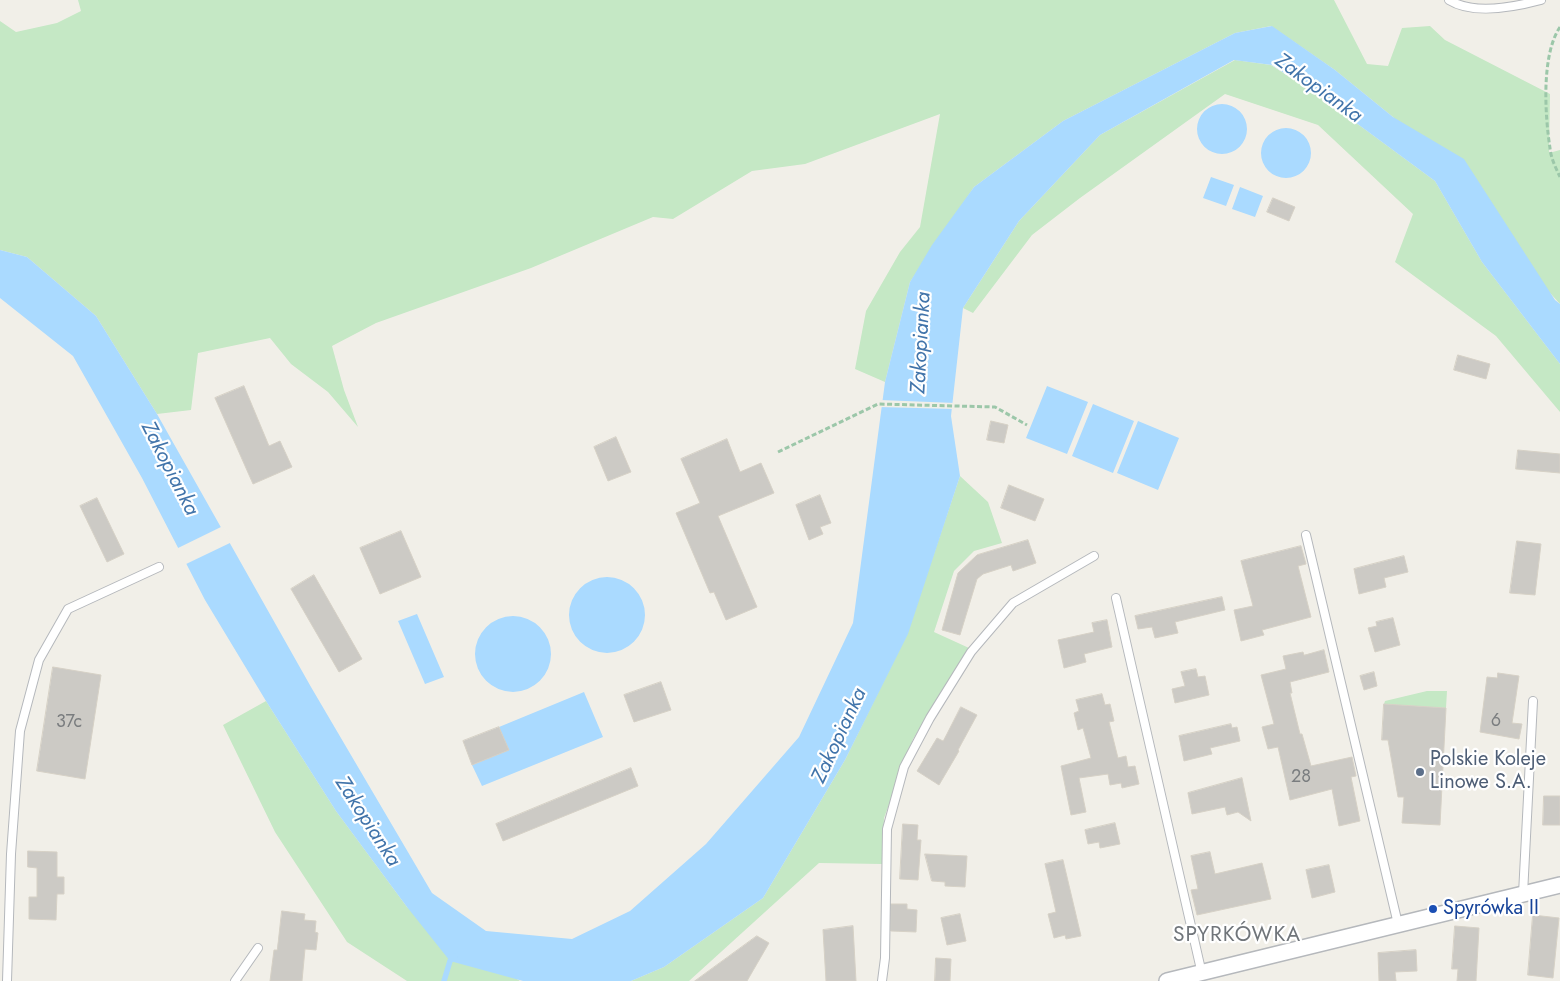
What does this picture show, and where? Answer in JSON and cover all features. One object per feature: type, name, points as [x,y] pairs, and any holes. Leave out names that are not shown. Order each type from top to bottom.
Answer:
[{"type":"street","points":[[1167,981],[1202,974],[1560,885]]},
{"type":"lane","points":[[1449,0],[1454,4],[1479,9],[1541,0]]},
{"type":"lane","points":[[1306,535],[1398,924]]},
{"type":"lane","points":[[882,981],[885,958],[887,829],[904,767],[930,718],[971,652],[1013,603],[1094,556]]},
{"type":"lane","points":[[7,981],[11,854],[20,731],[39,660],[68,609],[159,567]]},
{"type":"lane","points":[[1116,598],[1202,974]]},
{"type":"lane","points":[[1523,894],[1533,701]]},
{"type":"lane","points":[[235,981],[258,948]]},
{"type":"path","points":[[1560,27],[1556,34],[1550,57],[1546,96],[1550,148],[1560,177]]},
{"type":"path","points":[[778,452],[878,404],[995,407],[1027,425]]},
{"type":"green space","points":[[78,0],[1334,0],[1367,64],[1388,66],[1402,28],[1430,26],[1445,40],[1550,94],[1549,153],[1560,150],[1560,304],[1393,117],[1335,70],[1271,26],[1235,33],[1063,121],[974,187],[910,282],[885,382],[855,369],[866,311],[900,252],[920,227],[940,114],[805,164],[752,171],[673,219],[653,217],[531,268],[376,323],[332,346],[344,390],[358,427],[328,392],[291,364],[270,338],[198,353],[191,410],[157,414],[96,316],[27,257],[0,250],[0,21],[16,32],[57,23],[81,11]]},
{"type":"green space","points":[[1235,60],[1271,65],[1325,100],[1435,181],[1482,262],[1560,364],[1560,412],[1496,336],[1395,262],[1413,214],[1318,125],[1225,94],[1080,198],[1032,235],[973,313],[963,308],[1019,221],[1100,135]]},
{"type":"green space","points":[[960,476],[988,502],[1002,543],[974,551],[954,571],[934,632],[969,648],[913,739],[884,818],[882,864],[819,863],[689,981],[631,981],[664,967],[763,898],[845,760],[907,634]]},
{"type":"green space","points":[[1427,691],[1447,691],[1446,708],[1384,704],[1385,701]]},
{"type":"green space","points":[[266,701],[336,811],[407,907],[520,981],[407,981],[347,942],[275,832],[223,725]]},
{"type":"water","name":"Zakopianka","points":[[1272,26],[1335,70],[1393,117],[1464,159],[1555,300],[1560,304],[1560,364],[1482,262],[1435,181],[1325,100],[1272,65],[1234,60],[1100,135],[1019,221],[963,308],[951,416],[960,476],[908,634],[845,760],[763,898],[664,967],[631,981],[523,981],[450,961],[407,907],[336,811],[266,701],[205,600],[142,478],[73,356],[0,298],[0,250],[27,257],[96,316],[157,414],[311,687],[432,893],[486,931],[572,939],[630,911],[706,844],[799,737],[853,623],[885,382],[910,282],[932,245],[974,187],[1063,121],[1235,33]]},
{"type":"water","points":[[1217,104],[1227,104],[1240,111],[1247,124],[1247,134],[1240,147],[1227,154],[1217,154],[1208,150],[1201,143],[1197,134],[1197,124],[1201,115],[1208,108]]},
{"type":"water","points":[[1281,128],[1291,128],[1304,135],[1311,148],[1311,158],[1304,171],[1291,178],[1281,178],[1272,174],[1265,167],[1261,158],[1261,148],[1265,139],[1272,132]]},
{"type":"water","points":[[1211,177],[1234,185],[1226,206],[1203,198]]},
{"type":"water","points":[[1240,187],[1263,196],[1255,217],[1232,209]]},
{"type":"water","points":[[1047,386],[1088,402],[1067,454],[1026,438]]},
{"type":"water","points":[[1093,404],[1134,421],[1113,473],[1072,456]]},
{"type":"water","points":[[1138,421],[1179,438],[1158,490],[1117,473]]},
{"type":"water","points":[[607,577],[622,580],[634,588],[642,600],[645,615],[642,630],[634,642],[622,650],[607,653],[592,650],[580,642],[572,630],[569,615],[572,600],[580,588],[592,580]]},
{"type":"water","points":[[417,614],[444,677],[425,684],[398,621]]},
{"type":"water","points":[[513,616],[527,619],[540,627],[548,640],[551,654],[548,668],[540,681],[527,689],[513,692],[499,689],[486,681],[478,668],[475,654],[478,640],[486,627],[499,619]]},
{"type":"water","points":[[584,692],[603,737],[482,786],[472,765],[508,750],[499,727]]},
{"type":"pier","points":[[880,400],[955,403],[955,409],[879,407]]},
{"type":"pier","points":[[223,526],[232,542],[184,565],[176,549]]},
{"type":"building","points":[[1273,198],[1295,207],[1289,221],[1267,212]]},
{"type":"building","points":[[1458,355],[1490,364],[1486,379],[1454,370]]},
{"type":"building","points":[[244,386],[269,446],[280,441],[292,467],[253,484],[215,398]]},
{"type":"building","points":[[991,421],[1008,425],[1004,443],[987,440]]},
{"type":"building","points":[[616,437],[631,472],[608,481],[594,447]]},
{"type":"building","points":[[727,439],[740,472],[761,463],[774,493],[718,516],[757,607],[726,620],[714,592],[710,593],[676,513],[700,503],[681,459]]},
{"type":"building","points":[[1518,450],[1560,454],[1560,473],[1516,469]]},
{"type":"building","points":[[1009,485],[1044,499],[1035,521],[1001,508]]},
{"type":"building","points":[[820,495],[831,523],[820,527],[823,534],[809,540],[796,505]]},
{"type":"building","points":[[97,498],[124,554],[107,562],[80,506]]},
{"type":"building","points":[[401,531],[421,577],[380,594],[360,548]]},
{"type":"building","points":[[1028,540],[1036,563],[1013,571],[1011,565],[983,574],[977,579],[960,635],[942,630],[958,573],[977,555]]},
{"type":"building","points":[[1517,541],[1541,544],[1535,595],[1510,593]]},
{"type":"building","points":[[1301,546],[1306,564],[1298,566],[1311,617],[1262,630],[1264,635],[1241,641],[1234,610],[1253,606],[1241,561]]},
{"type":"building","points":[[1404,556],[1408,572],[1384,578],[1386,587],[1359,594],[1354,569]]},
{"type":"building","points":[[314,575],[362,659],[339,672],[291,589]]},
{"type":"building","points":[[1222,597],[1225,610],[1175,622],[1178,633],[1155,638],[1152,627],[1138,629],[1135,616]]},
{"type":"building","points":[[1393,618],[1400,645],[1375,652],[1368,628],[1377,626],[1376,622]]},
{"type":"building","points":[[1107,620],[1112,647],[1084,654],[1086,662],[1064,668],[1058,640],[1094,632],[1092,623]]},
{"type":"building","points":[[1324,650],[1329,672],[1290,682],[1292,693],[1290,693],[1300,734],[1302,734],[1311,766],[1352,757],[1356,776],[1351,777],[1360,821],[1339,826],[1332,789],[1290,800],[1278,747],[1268,749],[1262,727],[1274,724],[1261,675],[1286,669],[1283,656],[1303,652],[1304,655]]},
{"type":"building","points":[[53,667],[101,675],[85,779],[37,771]]},
{"type":"building","points":[[1196,669],[1198,677],[1205,676],[1209,695],[1175,703],[1172,689],[1185,686],[1181,672]]},
{"type":"building","points":[[1374,672],[1377,686],[1364,690],[1360,676]]},
{"type":"building","points":[[1498,673],[1519,676],[1512,723],[1522,724],[1519,739],[1480,732],[1487,677],[1497,678]]},
{"type":"building","points":[[661,682],[671,710],[634,722],[624,695]]},
{"type":"building","points":[[1102,694],[1105,705],[1110,704],[1114,721],[1109,722],[1118,758],[1126,756],[1128,767],[1135,766],[1139,784],[1122,788],[1121,783],[1110,785],[1108,774],[1079,778],[1086,812],[1071,815],[1061,766],[1091,758],[1083,728],[1078,730],[1074,713],[1079,711],[1076,700]]},
{"type":"building","name":"Polskie Koleje Linowe S.A.","points":[[1384,704],[1446,708],[1440,825],[1402,823],[1404,797],[1398,797],[1388,740],[1382,740]]},
{"type":"building","points":[[961,707],[977,715],[939,785],[917,771],[937,738],[943,741]]},
{"type":"building","points":[[1231,724],[1232,728],[1237,727],[1240,741],[1210,748],[1212,754],[1184,761],[1179,736]]},
{"type":"building","points":[[499,727],[509,750],[472,765],[463,741]]},
{"type":"building","points":[[631,768],[638,786],[503,841],[496,824]]},
{"type":"building","points":[[1242,778],[1251,821],[1238,812],[1227,815],[1225,807],[1192,814],[1188,793]]},
{"type":"building","points":[[1544,796],[1560,796],[1560,825],[1543,825]]},
{"type":"building","points":[[1115,823],[1120,844],[1100,848],[1099,842],[1088,844],[1085,830]]},
{"type":"building","points":[[903,824],[918,825],[917,840],[921,840],[918,880],[900,879]]},
{"type":"building","points":[[28,851],[57,852],[57,877],[64,877],[64,894],[57,894],[56,920],[29,919],[29,897],[37,897],[37,868],[28,867]]},
{"type":"building","points":[[1210,852],[1215,874],[1262,863],[1271,899],[1197,915],[1191,890],[1198,889],[1191,856]]},
{"type":"building","points":[[925,854],[967,856],[965,887],[945,886],[945,882],[932,881]]},
{"type":"building","points":[[1063,860],[1081,936],[1066,939],[1065,935],[1054,938],[1048,914],[1056,912],[1045,864]]},
{"type":"building","points":[[1329,865],[1335,892],[1312,898],[1306,870]]},
{"type":"building","points":[[891,904],[907,904],[907,909],[917,910],[916,932],[891,931]]},
{"type":"building","points":[[282,911],[305,914],[304,920],[316,921],[315,932],[318,933],[316,950],[305,949],[302,981],[270,981],[274,950],[277,950]]},
{"type":"building","points":[[960,914],[966,941],[947,945],[941,918]]},
{"type":"building","points":[[1533,915],[1559,918],[1553,978],[1528,975]]},
{"type":"building","points":[[853,926],[856,981],[826,981],[823,930]]},
{"type":"building","points":[[1455,926],[1479,928],[1476,981],[1457,981],[1458,969],[1452,969]]},
{"type":"building","points":[[757,936],[769,943],[747,981],[695,981]]},
{"type":"building","points":[[1416,950],[1417,971],[1395,972],[1396,981],[1379,981],[1378,953]]},
{"type":"building","points":[[936,958],[951,959],[950,981],[935,981]]},
{"type":"waterway","points":[[444,981],[450,961],[455,956]]},
{"type":"place","name":"Polskie Koleje Linowe S.A.","points":[[1420,772]]},
{"type":"place","name":"Spyrówka II","points":[[1433,909]]},
{"type":"district","name":"SPYRKÓWKA","points":[[1237,936]]}]
